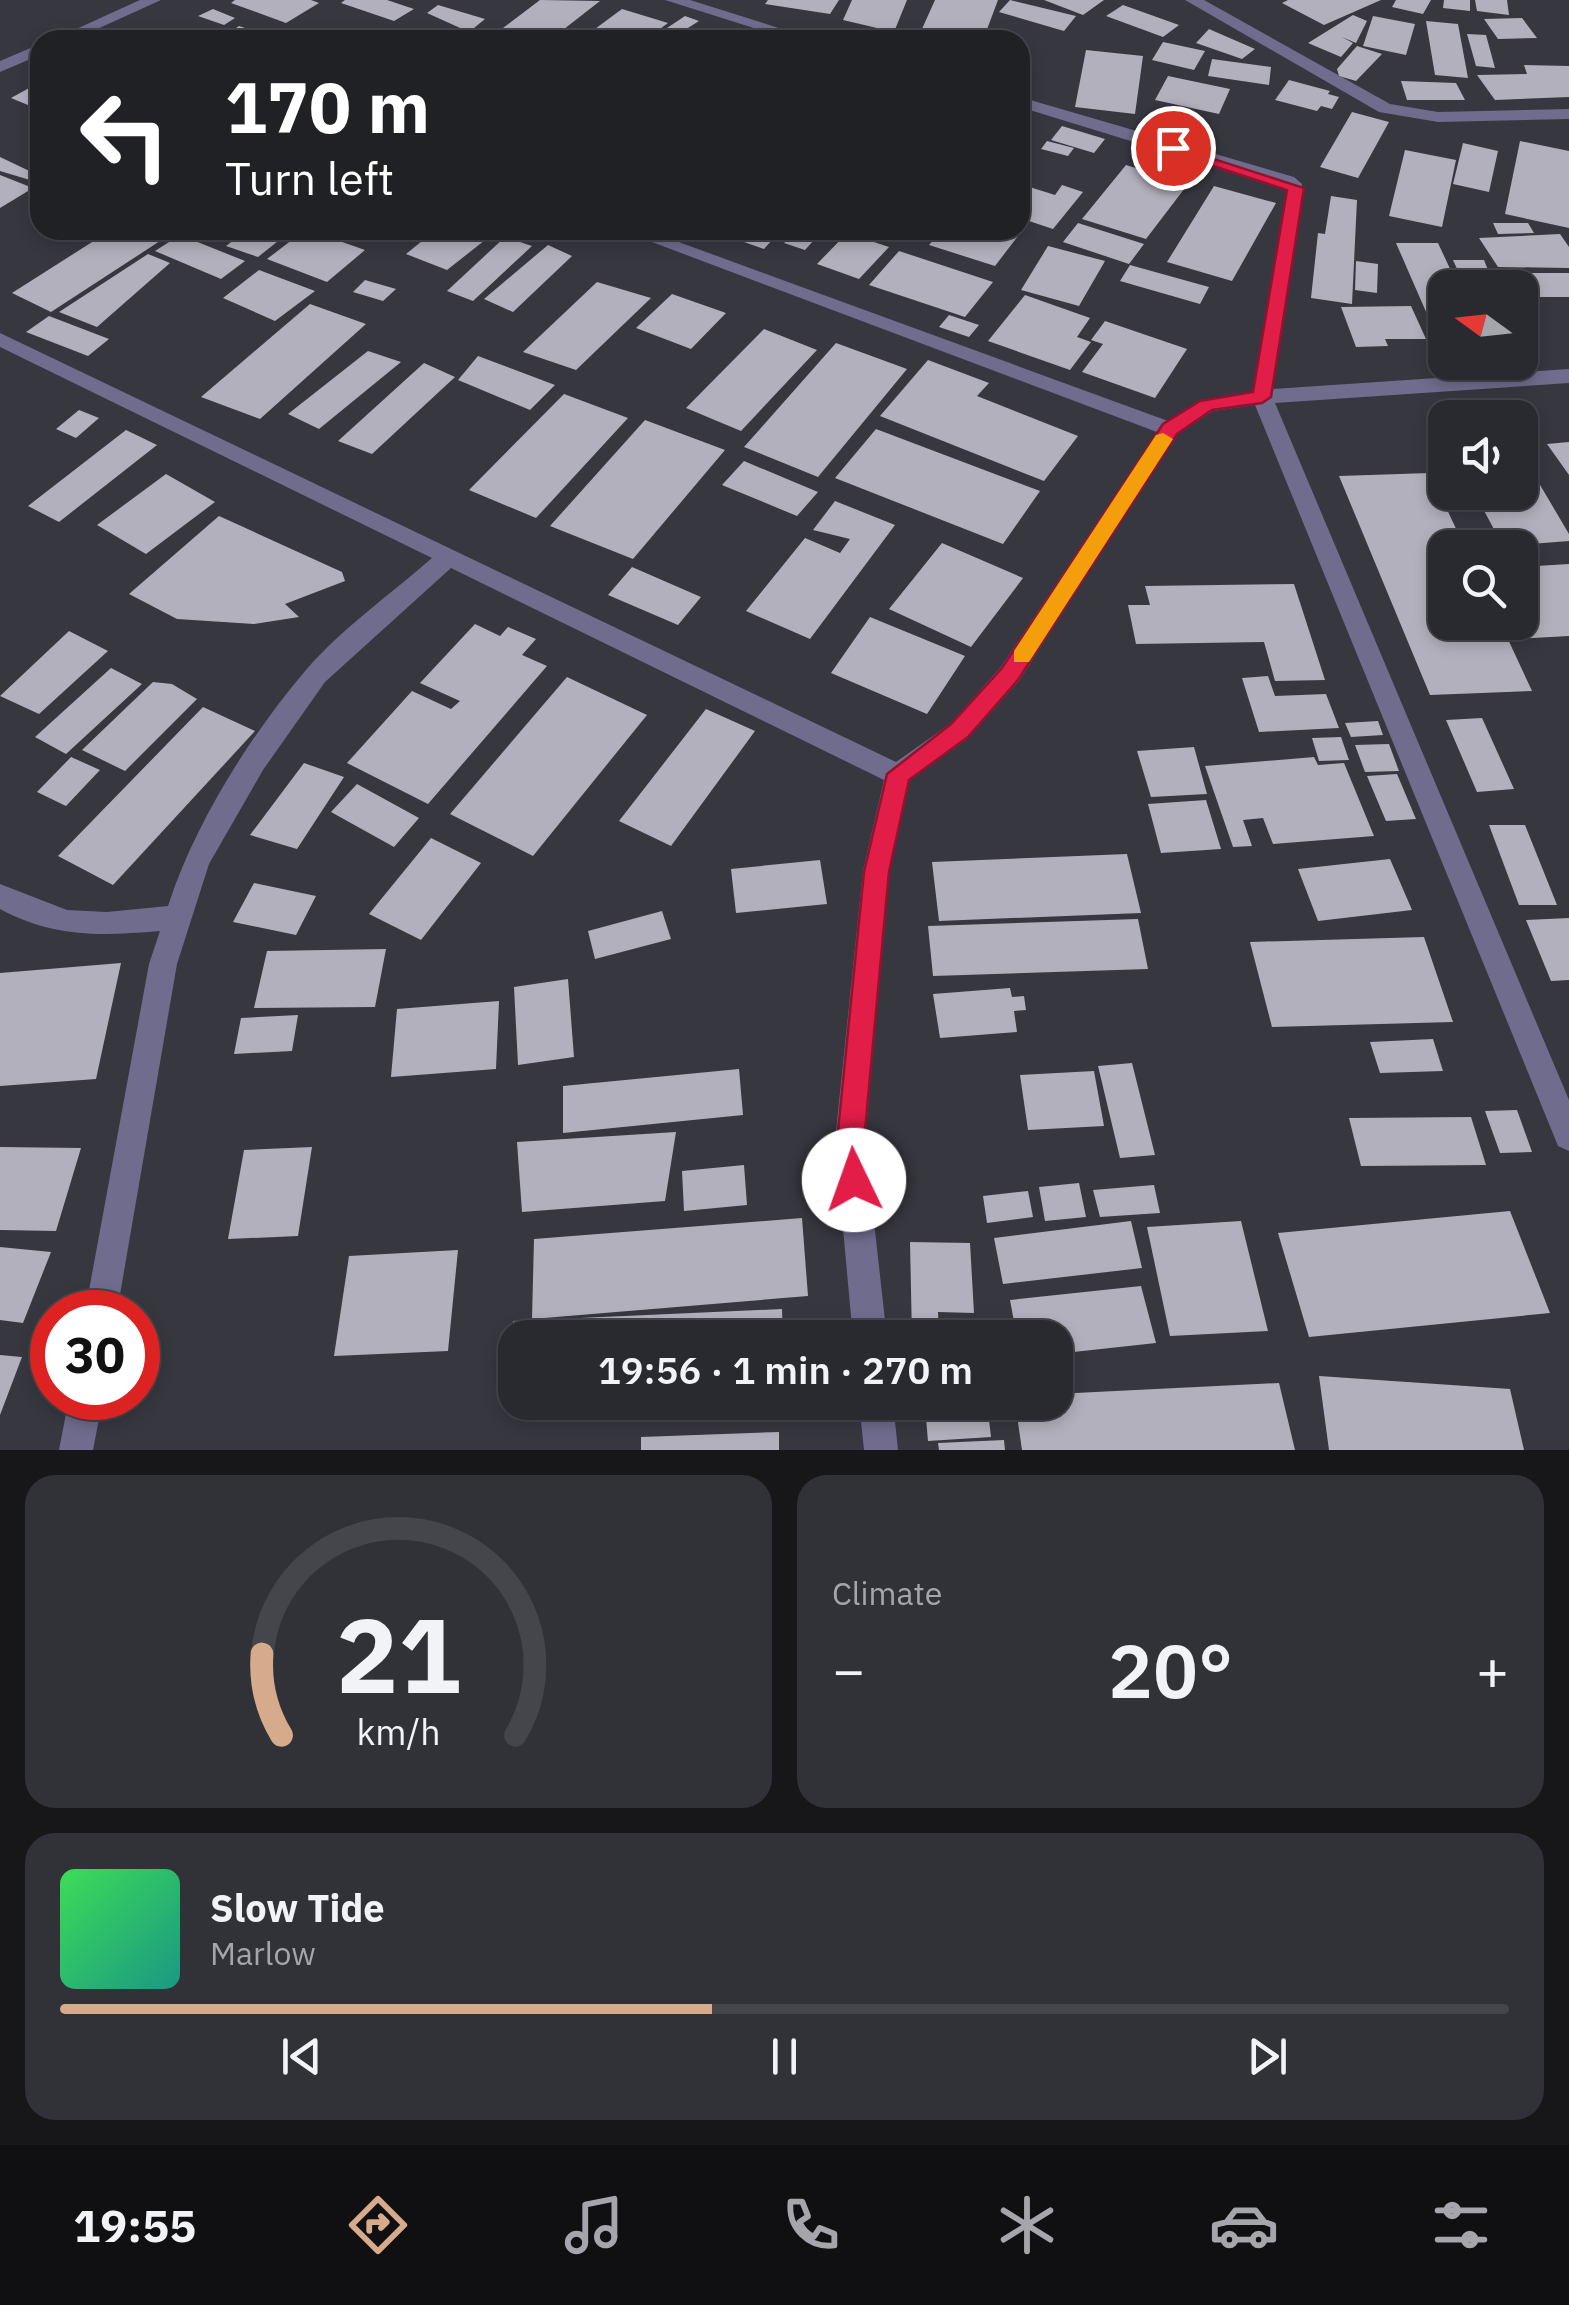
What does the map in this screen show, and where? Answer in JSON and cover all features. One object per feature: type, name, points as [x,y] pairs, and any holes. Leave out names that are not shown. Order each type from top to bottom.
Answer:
[{"type":"street","points":[[83,30],[153,0]]},
{"type":"street","points":[[1193,0],[1385,108],[1438,117],[1569,114]]},
{"type":"street","points":[[678,1],[775,30]]},
{"type":"street","points":[[0,67],[30,54]]},
{"type":"street","points":[[1030,105],[1288,182],[1296,188],[1262,397],[1569,1136]]},
{"type":"street","points":[[656,240],[1170,429]]},
{"type":"street","points":[[0,340],[898,774]]},
{"type":"street","points":[[868,1320],[850,1141],[876,872],[898,774],[960,731],[1010,674],[1170,429],[1207,405],[1262,397],[1569,376]]},
{"type":"street","points":[[105,1290],[163,964],[196,861],[254,763],[316,675],[446,558]]},
{"type":"street","points":[[0,896],[68,926],[178,917]]},
{"type":"street","points":[[76,1450],[82,1420]]},
{"type":"street","points":[[878,1420],[880,1450]]},
{"type":"building","points":[[387,0],[414,9],[394,21],[341,3]]},
{"type":"building","points":[[540,0],[600,1],[563,30],[500,30]]},
{"type":"building","points":[[768,0],[839,0],[830,14],[765,4]]},
{"type":"building","points":[[852,0],[907,0],[895,30],[843,20]]},
{"type":"building","points":[[935,0],[998,0],[987,30],[922,30]]},
{"type":"building","points":[[1010,0],[1076,16],[1064,31],[999,12]]},
{"type":"building","points":[[1044,0],[1104,0],[1083,15]]},
{"type":"building","points":[[1381,0],[1324,25],[1282,3]]},
{"type":"building","points":[[1396,0],[1431,0],[1423,14],[1392,7]]},
{"type":"building","points":[[1444,0],[1470,0],[1470,11],[1443,8]]},
{"type":"building","points":[[1475,0],[1507,0],[1509,15],[1477,11]]},
{"type":"building","points":[[231,3],[319,3],[286,23]]},
{"type":"building","points":[[438,5],[485,19],[471,30],[465,30],[427,13]]},
{"type":"building","points":[[1123,5],[1179,25],[1163,37],[1106,16]]},
{"type":"building","points":[[213,9],[235,18],[224,25],[198,16]]},
{"type":"building","points":[[622,9],[668,23],[659,30],[594,30]]},
{"type":"building","points":[[1353,15],[1367,21],[1356,43],[1342,37],[1353,43],[1341,57],[1308,43]]},
{"type":"building","points":[[685,16],[699,21],[685,30],[667,28]]},
{"type":"building","points":[[1373,16],[1415,24],[1406,55],[1363,46]]},
{"type":"building","points":[[1522,18],[1537,38],[1498,39],[1484,19]]},
{"type":"building","points":[[1426,21],[1458,24],[1468,78],[1435,75]]},
{"type":"building","points":[[1209,29],[1255,49],[1242,59],[1196,43]]},
{"type":"building","points":[[1467,34],[1486,35],[1495,68],[1476,66]]},
{"type":"building","points":[[1163,42],[1205,51],[1194,70],[1152,60]]},
{"type":"building","points":[[1357,46],[1382,54],[1356,81],[1339,76],[1337,69]]},
{"type":"building","points":[[1086,50],[1143,56],[1135,114],[1075,107]]},
{"type":"building","points":[[1212,59],[1271,67],[1269,85],[1208,76]]},
{"type":"building","points":[[1524,65],[1569,66],[1569,97],[1495,100],[1477,75],[1527,74]]},
{"type":"building","points":[[1168,76],[1230,89],[1219,114],[1155,100]]},
{"type":"building","points":[[1289,80],[1339,97],[1332,109],[1321,106],[1317,111],[1275,100]]},
{"type":"building","points":[[1401,81],[1456,83],[1465,100],[1407,100]]},
{"type":"building","points":[[30,88],[30,106],[11,98]]},
{"type":"building","points":[[1352,112],[1389,122],[1358,178],[1320,167]]},
{"type":"building","points":[[1062,126],[1105,139],[1094,153],[1051,140]]},
{"type":"building","points":[[1047,141],[1074,148],[1068,156],[1041,149]]},
{"type":"building","points":[[1520,141],[1569,151],[1569,228],[1505,214]]},
{"type":"building","points":[[1463,143],[1498,151],[1489,192],[1453,184]]},
{"type":"building","points":[[1405,150],[1456,160],[1442,227],[1389,216]]},
{"type":"building","points":[[0,157],[30,171],[30,180],[0,171]]},
{"type":"building","points":[[1126,165],[1188,184],[1146,239],[1082,219]]},
{"type":"building","points":[[0,175],[30,187],[30,190],[0,208]]},
{"type":"building","points":[[1062,185],[1083,192],[1053,229],[1030,221],[1030,187],[1055,195]]},
{"type":"building","points":[[1214,186],[1276,203],[1232,281],[1167,262]]},
{"type":"building","points":[[1331,196],[1357,200],[1352,304],[1311,298],[1318,233],[1325,234]]},
{"type":"building","points":[[1078,223],[1144,244],[1129,264],[1063,242]]},
{"type":"building","points":[[1493,223],[1528,223],[1534,233],[1498,234]]},
{"type":"building","points":[[1560,234],[1569,247],[1569,268],[1498,267],[1479,238]]},
{"type":"building","points":[[95,240],[160,241],[51,312],[12,293]]},
{"type":"building","points":[[172,240],[192,240],[245,261],[221,279],[155,251]]},
{"type":"building","points":[[234,240],[279,240],[258,257],[226,246]]},
{"type":"building","points":[[292,240],[336,240],[365,250],[327,282],[267,259]]},
{"type":"building","points":[[423,240],[485,240],[447,270],[406,254]]},
{"type":"building","points":[[502,240],[532,246],[473,301],[447,291]]},
{"type":"building","points":[[738,240],[772,240],[764,249]]},
{"type":"building","points":[[787,240],[814,240],[805,250],[784,243]]},
{"type":"building","points":[[840,240],[868,240],[889,247],[859,279],[817,264]]},
{"type":"building","points":[[933,240],[1015,240],[995,266],[929,245]]},
{"type":"building","points":[[1396,243],[1438,243],[1451,270],[1428,270],[1428,316]]},
{"type":"building","points":[[548,245],[572,256],[513,312],[484,299]]},
{"type":"building","points":[[1048,246],[1105,261],[1079,306],[1021,290]]},
{"type":"building","points":[[899,251],[993,282],[965,317],[869,285]]},
{"type":"building","points":[[148,254],[170,263],[97,327],[59,312]]},
{"type":"building","points":[[1453,260],[1484,260],[1488,270],[1458,270]]},
{"type":"building","points":[[1356,261],[1378,264],[1377,293],[1355,290]]},
{"type":"building","points":[[1130,265],[1209,287],[1200,304],[1120,281]]},
{"type":"building","points":[[259,270],[315,291],[275,321],[223,298]]},
{"type":"building","points":[[1538,273],[1569,273],[1569,297],[1538,297]]},
{"type":"building","points":[[365,280],[396,289],[383,301],[353,292]]},
{"type":"building","points":[[597,282],[651,298],[576,370],[523,352]]},
{"type":"building","points":[[672,294],[726,313],[691,349],[636,328]]},
{"type":"building","points":[[1025,295],[1090,318],[1077,337],[1091,342],[1070,370],[988,341]]},
{"type":"building","points":[[310,304],[366,324],[260,419],[201,397]]},
{"type":"building","points":[[1411,306],[1426,339],[1385,339],[1388,346],[1356,347],[1341,307]]},
{"type":"building","points":[[949,315],[979,325],[969,337],[939,327]]},
{"type":"building","points":[[49,316],[109,339],[88,356],[26,332]]},
{"type":"building","points":[[1105,321],[1187,349],[1155,398],[1082,372],[1103,344],[1091,340]]},
{"type":"building","points":[[764,329],[817,350],[741,431],[686,408]]},
{"type":"building","points":[[836,343],[907,369],[818,477],[744,447]]},
{"type":"building","points":[[368,351],[401,362],[319,429],[288,414]]},
{"type":"building","points":[[478,356],[555,385],[530,410],[458,380]]},
{"type":"building","points":[[928,360],[989,383],[977,396],[1078,436],[1044,481],[880,416]]},
{"type":"building","points":[[424,363],[455,377],[372,454],[338,441]]},
{"type":"building","points":[[564,394],[628,418],[536,518],[469,490]]},
{"type":"building","points":[[79,410],[99,418],[76,438],[56,429]]},
{"type":"building","points":[[645,420],[725,450],[633,559],[550,526]]},
{"type":"building","points":[[876,429],[1040,491],[1003,544],[835,478]]},
{"type":"building","points":[[126,430],[157,445],[59,522],[28,506]]},
{"type":"building","points":[[1569,442],[1569,475],[1547,444]]},
{"type":"building","points":[[744,461],[818,492],[797,516],[722,485]]},
{"type":"building","points":[[1428,473],[1428,510],[1447,510],[1457,530],[1428,530],[1428,640],[1508,640],[1532,691],[1430,695],[1339,476]]},
{"type":"building","points":[[166,474],[215,502],[146,554],[97,525]]},
{"type":"building","points":[[1538,481],[1569,534],[1569,541],[1538,543],[1538,530],[1494,530],[1484,510],[1538,510]]},
{"type":"building","points":[[835,501],[895,525],[810,639],[746,611],[805,538],[840,553],[850,539],[813,530]]},
{"type":"building","points":[[219,516],[342,572],[345,581],[285,604],[299,617],[254,624],[177,619],[129,594]]},
{"type":"building","points":[[942,543],[1023,578],[971,647],[889,609]]},
{"type":"building","points":[[1569,564],[1569,636],[1538,638],[1538,566]]},
{"type":"building","points":[[632,567],[701,597],[678,625],[608,595]]},
{"type":"building","points":[[1294,584],[1325,680],[1275,681],[1264,642],[1136,644],[1128,605],[1150,605],[1145,586]]},
{"type":"building","points":[[870,617],[965,656],[927,714],[831,673]]},
{"type":"building","points":[[475,624],[500,636],[508,627],[536,639],[522,655],[547,666],[428,804],[347,763],[412,691],[451,709],[460,701],[420,683]]},
{"type":"building","points":[[69,631],[108,651],[39,714],[0,696]]},
{"type":"building","points":[[111,668],[142,684],[66,754],[35,737]]},
{"type":"building","points":[[1268,676],[1275,696],[1326,694],[1339,728],[1259,732],[1242,678]]},
{"type":"building","points":[[567,677],[647,715],[533,856],[450,814]]},
{"type":"building","points":[[153,682],[172,684],[197,699],[125,771],[82,750]]},
{"type":"building","points":[[203,707],[255,731],[113,885],[58,856]]},
{"type":"building","points":[[706,709],[755,731],[671,846],[619,821]]},
{"type":"building","points":[[1482,718],[1514,789],[1477,792],[1446,720]]},
{"type":"building","points":[[1378,721],[1383,735],[1351,737],[1345,723]]},
{"type":"building","points":[[1341,737],[1349,760],[1319,761],[1312,738]]},
{"type":"building","points":[[1389,744],[1399,771],[1365,772],[1355,745]]},
{"type":"building","points":[[1194,747],[1207,794],[1151,797],[1137,751]]},
{"type":"building","points":[[71,757],[100,770],[66,806],[37,792]]},
{"type":"building","points":[[1314,757],[1318,765],[1344,763],[1374,836],[1273,844],[1263,818],[1243,820],[1252,846],[1233,847],[1205,766]]},
{"type":"building","points":[[304,763],[344,777],[297,849],[250,835]]},
{"type":"building","points":[[1397,774],[1416,819],[1386,821],[1367,776]]},
{"type":"building","points":[[357,784],[419,818],[394,847],[331,812]]},
{"type":"building","points":[[1206,800],[1221,849],[1161,853],[1148,804]]},
{"type":"building","points":[[1489,825],[1525,825],[1557,905],[1519,905]]},
{"type":"building","points":[[431,838],[481,863],[421,940],[369,914]]},
{"type":"building","points":[[1127,854],[1141,913],[939,921],[932,862]]},
{"type":"building","points":[[1390,859],[1412,910],[1318,921],[1298,869]]},
{"type":"building","points":[[820,860],[827,904],[736,913],[731,869]]},
{"type":"building","points":[[254,883],[316,896],[296,935],[233,922]]},
{"type":"building","points":[[662,911],[671,939],[595,959],[588,931]]},
{"type":"building","points":[[1569,918],[1569,980],[1551,981],[1526,920]]},
{"type":"building","points":[[1138,919],[1148,969],[933,976],[928,926]]},
{"type":"building","points":[[1424,937],[1453,1022],[1272,1027],[1250,942]]},
{"type":"building","points":[[386,949],[375,1007],[254,1008],[267,951]]},
{"type":"building","points":[[121,963],[96,1079],[0,1086],[0,973]]},
{"type":"building","points":[[568,979],[574,1057],[518,1065],[514,987]]},
{"type":"building","points":[[1010,988],[1012,997],[1024,996],[1026,1010],[1014,1011],[1017,1032],[940,1038],[933,994]]},
{"type":"building","points":[[499,1001],[496,1069],[391,1077],[397,1009]]},
{"type":"building","points":[[298,1015],[292,1051],[234,1054],[241,1018]]},
{"type":"building","points":[[1433,1039],[1443,1071],[1380,1073],[1370,1042]]},
{"type":"building","points":[[1132,1063],[1155,1155],[1120,1158],[1098,1066]]},
{"type":"building","points":[[739,1069],[743,1115],[563,1133],[563,1086]]},
{"type":"building","points":[[1094,1071],[1104,1126],[1028,1130],[1020,1075]]},
{"type":"building","points":[[1517,1110],[1532,1152],[1500,1153],[1485,1111]]},
{"type":"building","points":[[1471,1117],[1486,1165],[1361,1166],[1349,1118]]},
{"type":"building","points":[[676,1132],[665,1201],[522,1212],[517,1142]]},
{"type":"building","points":[[0,1147],[81,1148],[56,1231],[0,1230]]},
{"type":"building","points":[[312,1147],[298,1236],[228,1239],[244,1150]]},
{"type":"building","points":[[744,1165],[747,1205],[684,1211],[682,1171]]},
{"type":"building","points":[[1079,1183],[1086,1217],[1045,1221],[1039,1187]]},
{"type":"building","points":[[1154,1185],[1160,1213],[1100,1217],[1093,1190]]},
{"type":"building","points":[[1028,1191],[1033,1217],[987,1223],[983,1196]]},
{"type":"building","points":[[1510,1211],[1550,1313],[1309,1337],[1278,1233]]},
{"type":"building","points":[[802,1218],[808,1296],[532,1319],[534,1239]]},
{"type":"building","points":[[1131,1221],[1142,1268],[1003,1284],[994,1238]]},
{"type":"building","points":[[1241,1221],[1268,1331],[1170,1336],[1147,1227]]},
{"type":"building","points":[[910,1242],[970,1243],[974,1313],[938,1312],[938,1320],[912,1320]]},
{"type":"building","points":[[0,1247],[51,1252],[36,1290],[30,1290],[30,1305],[23,1323],[0,1320]]},
{"type":"building","points":[[458,1250],[448,1351],[334,1356],[349,1256]]},
{"type":"building","points":[[1141,1286],[1156,1343],[1073,1352],[1073,1320],[1014,1320],[1010,1300]]},
{"type":"building","points":[[782,1309],[782,1320],[535,1320]]},
{"type":"building","points":[[0,1355],[22,1357],[0,1415]]},
{"type":"building","points":[[1319,1376],[1510,1389],[1524,1450],[1329,1450]]},
{"type":"building","points":[[1279,1383],[1295,1450],[1022,1450],[1018,1420],[1073,1420],[1073,1393]]},
{"type":"building","points":[[926,1420],[989,1420],[991,1437],[928,1441]]},
{"type":"building","points":[[779,1432],[779,1450],[641,1450],[641,1437]]},
{"type":"building","points":[[1004,1440],[1005,1450],[939,1450],[938,1443]]},
{"type":"slow traffic","points":[[1022,656],[1163,439]]},
{"type":"route","points":[[854,1180],[850,1141],[876,872],[898,774],[960,731],[1010,674],[1170,429],[1207,405],[1262,397],[1298,195],[1296,188],[1288,182],[1173,148]]}]
